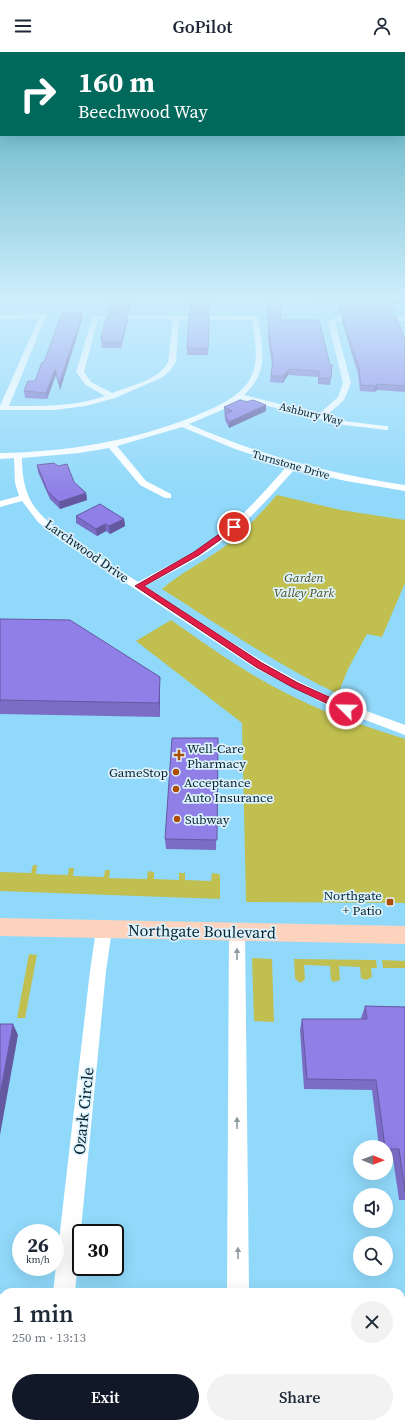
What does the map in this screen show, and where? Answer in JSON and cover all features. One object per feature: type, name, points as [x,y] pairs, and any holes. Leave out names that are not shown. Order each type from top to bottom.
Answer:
[{"type":"main road","name":"Northgate Boulevard","points":[[0,927],[405,935]]},
{"type":"street","points":[[21,365],[2,408],[61,407],[86,404],[112,396],[154,379],[169,368],[170,365]]},
{"type":"street","points":[[82,365],[80,372],[84,380],[112,396]]},
{"type":"street","points":[[0,456],[70,452],[112,446],[156,434],[183,424],[224,405],[238,396],[253,382],[259,365]]},
{"type":"street","points":[[320,417],[340,400],[346,389],[347,383],[342,365]]},
{"type":"street","name":"Ashbury Way","points":[[238,396],[358,426],[385,428]]},
{"type":"street","name":"Turnstone Drive","points":[[183,424],[239,449],[292,466],[341,478],[405,488]]},
{"type":"street","points":[[112,446],[143,483],[168,496]]},
{"type":"street","name":"Larchwood Drive","points":[[18,456],[17,475],[24,498],[32,510],[51,528],[259,665],[295,685],[335,704],[405,730]]},
{"type":"street","points":[[138,586],[196,554],[220,538],[250,512],[292,466]]},
{"type":"street","points":[[0,504],[24,498]]},
{"type":"street","name":"Ozark Circle","points":[[64,1288],[98,971],[104,930]]},
{"type":"street","points":[[236,932],[238,1288]]},
{"type":"green space","name":"Garden Valley Park","points":[[277,495],[341,510],[405,520],[405,583],[382,637],[367,634],[348,669],[338,694],[270,657],[162,589],[229,543],[250,524]]},
{"type":"green space","points":[[171,620],[232,662],[279,690],[336,715],[405,739],[405,903],[246,902],[242,723],[136,641]]},
{"type":"green space","points":[[33,865],[37,865],[36,874],[68,875],[69,868],[74,868],[73,876],[104,877],[105,870],[110,870],[109,878],[147,879],[148,871],[154,872],[154,879],[179,880],[179,873],[185,873],[185,880],[211,881],[212,873],[219,874],[220,899],[0,891],[0,872],[31,873]]},
{"type":"green space","points":[[29,954],[37,955],[25,1018],[17,1018]]},
{"type":"green space","points":[[252,958],[272,959],[274,1022],[254,1021]]},
{"type":"green space","points":[[294,959],[376,960],[377,968],[371,968],[372,977],[366,980],[361,978],[360,967],[339,966],[340,980],[334,982],[331,980],[330,966],[304,965],[305,979],[301,983],[295,979]]},
{"type":"green space","points":[[382,960],[405,961],[405,968],[383,968]]},
{"type":"building","points":[[41,365],[65,365],[59,384],[55,369],[46,393],[24,391],[28,381],[35,381]]},
{"type":"building","points":[[272,365],[332,365],[331,378],[319,378],[319,371],[289,369],[284,376],[271,376]]},
{"type":"building","points":[[358,365],[405,365],[405,386],[378,384],[375,386],[361,385]]},
{"type":"building","points":[[240,400],[246,402],[253,400],[266,405],[229,422],[225,414],[232,411],[224,407]]},
{"type":"building","points":[[54,463],[58,466],[67,464],[74,482],[86,493],[59,502],[48,492],[37,465]]},
{"type":"building","points":[[100,504],[124,519],[109,526],[105,524],[96,529],[76,516]]},
{"type":"building","points":[[0,619],[70,620],[160,677],[159,703],[0,700]]},
{"type":"building","points":[[172,738],[218,738],[217,840],[165,839]]},
{"type":"building","points":[[365,1006],[405,1007],[405,1192],[399,1149],[393,1149],[393,1140],[384,1140],[376,1080],[307,1079],[302,1019],[367,1019]]},
{"type":"building","points":[[0,1024],[13,1024],[0,1095]]},
{"type":"place","name":"Well-Care Pharmacy","points":[[179,755]]},
{"type":"place","name":"GameStop","points":[[176,772]]},
{"type":"place","name":"Acceptance Auto Insurance","points":[[176,789]]},
{"type":"place","name":"Subway","points":[[177,819]]},
{"type":"place","name":"Northgate + Patio","points":[[390,902]]},
{"type":"route","points":[[234,527],[196,554],[138,586],[259,665],[295,685],[346,709]]}]
